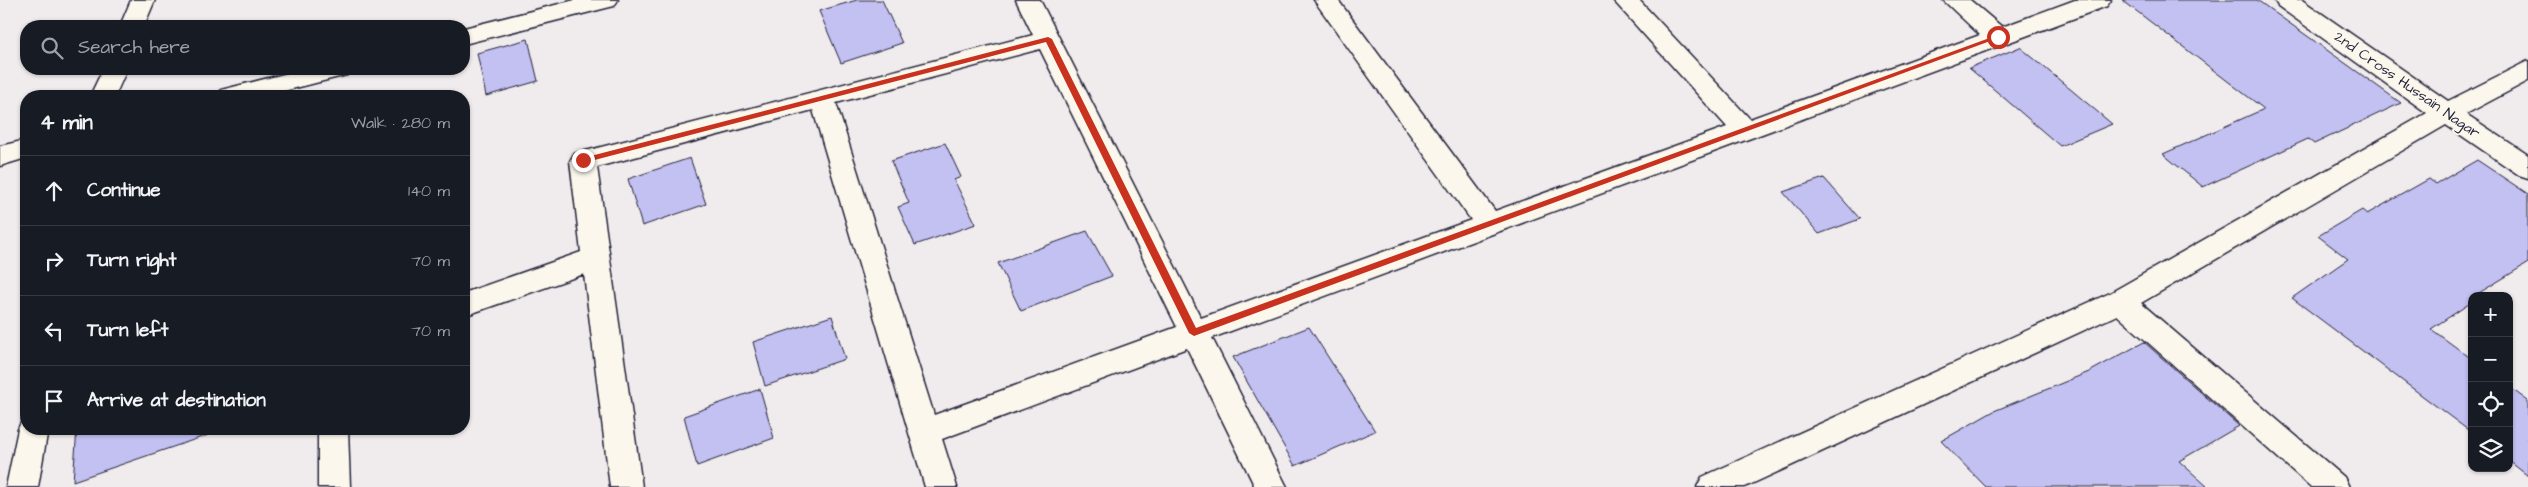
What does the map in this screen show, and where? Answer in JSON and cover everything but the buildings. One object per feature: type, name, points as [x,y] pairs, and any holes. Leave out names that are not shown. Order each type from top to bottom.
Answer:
[{"type":"street","points":[[135,20],[143,0]]},
{"type":"street","points":[[470,34],[606,0]]},
{"type":"street","points":[[1028,0],[1271,487]]},
{"type":"street","points":[[1326,0],[1489,224]]},
{"type":"street","points":[[1625,0],[1745,130]]},
{"type":"street","points":[[1954,0],[1998,37]]},
{"type":"street","points":[[924,432],[2099,0]]},
{"type":"street","name":"2nd Cross Hussain Nagar","points":[[2286,0],[2528,168]]},
{"type":"street","points":[[626,487],[583,160],[1048,39]]},
{"type":"street","points":[[1713,487],[2120,301],[2528,70]]},
{"type":"street","points":[[106,90],[112,75]]},
{"type":"street","points":[[254,90],[314,75]]},
{"type":"street","points":[[822,98],[941,487]]},
{"type":"street","points":[[0,156],[20,151]]},
{"type":"street","points":[[470,303],[596,258]]},
{"type":"street","points":[[2120,301],[2333,487]]},
{"type":"street","points":[[22,487],[32,435]]},
{"type":"street","points":[[333,435],[334,487]]},
{"type":"route","points":[[583,160],[1048,39],[1194,333],[1998,37]]}]
